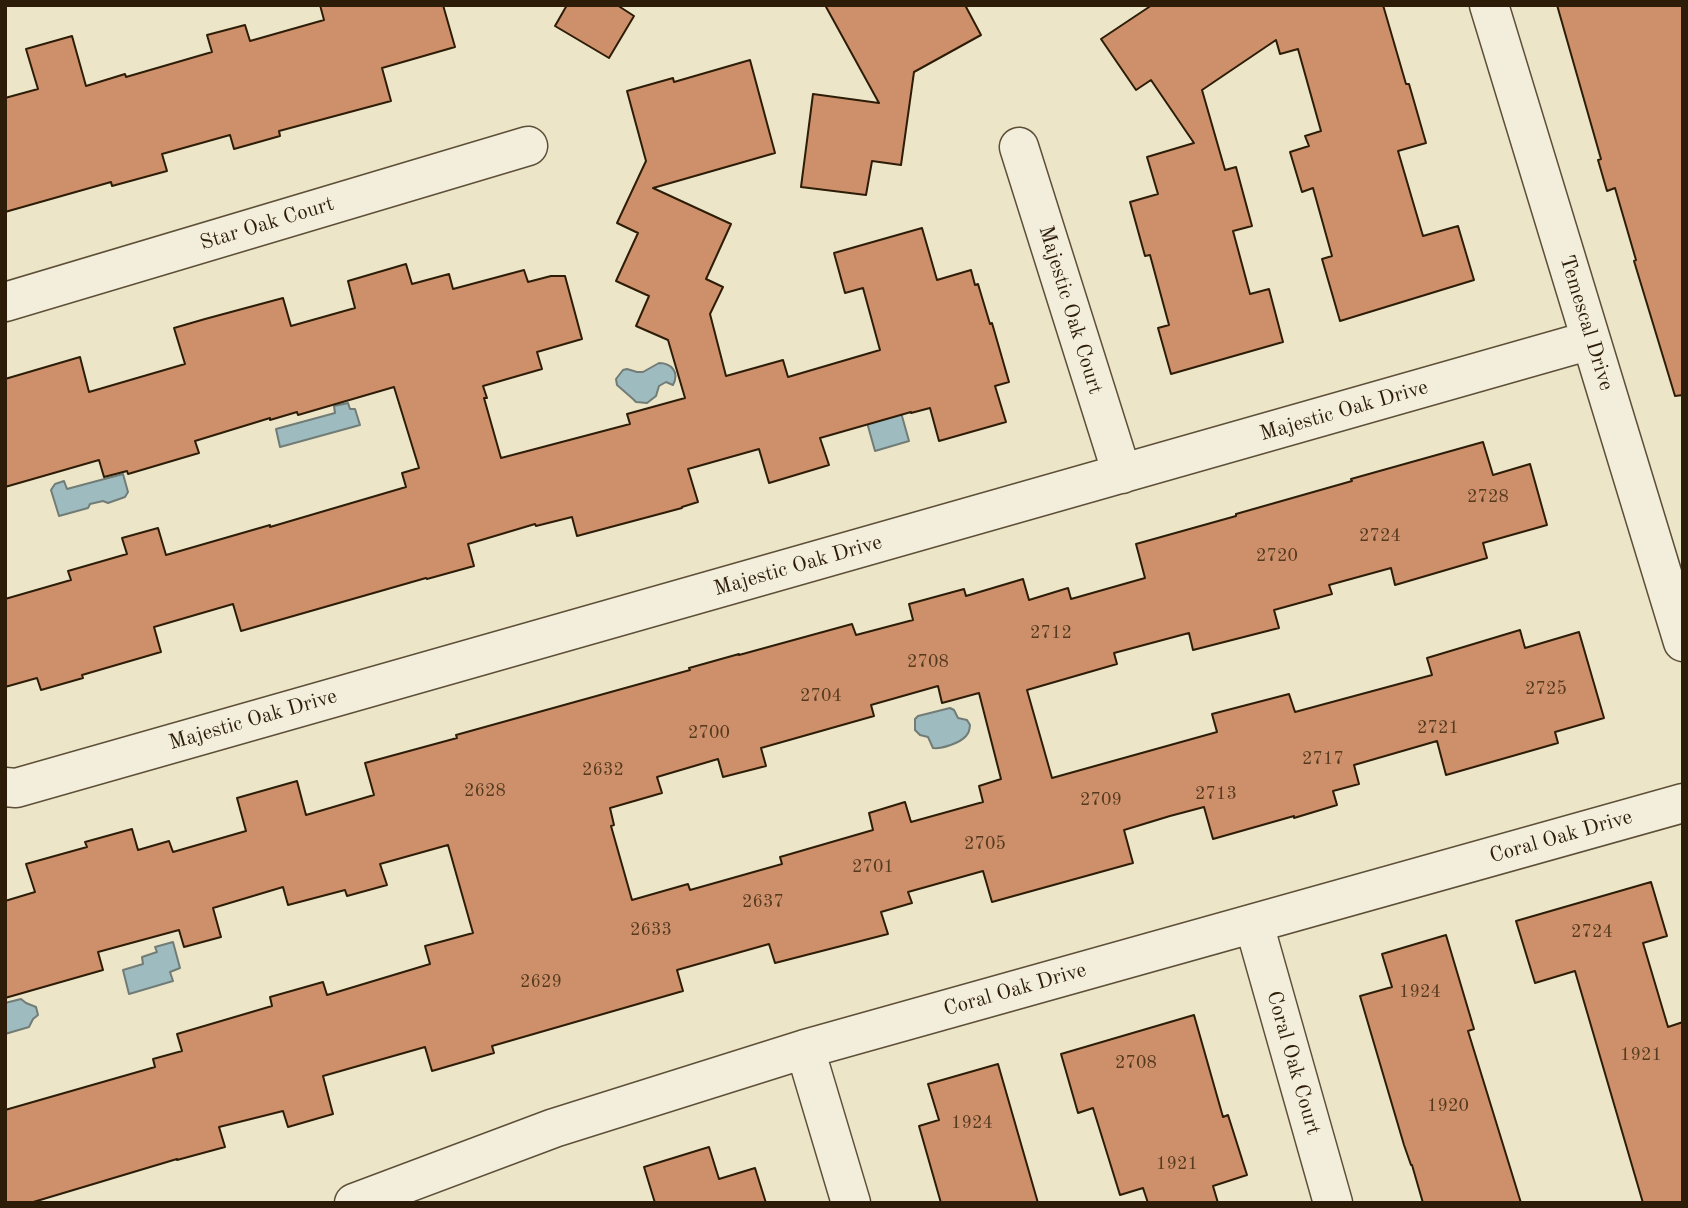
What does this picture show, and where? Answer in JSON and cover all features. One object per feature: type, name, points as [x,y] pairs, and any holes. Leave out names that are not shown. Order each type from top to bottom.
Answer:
[{"type":"street","name":"Temescal Drive","points":[[1489,5],[1683,642]]},
{"type":"street","name":"Star Oak Court","points":[[5,302],[528,146]]},
{"type":"street","name":"Majestic Oak Court","points":[[1019,147],[1122,474]]},
{"type":"street","name":"Majestic Oak Drive","points":[[5,787],[16,788],[1591,340]]},
{"type":"street","name":"Coral Oak Drive","points":[[354,1203],[554,1128],[805,1049],[1683,803]]},
{"type":"street","name":"Coral Oak Court","points":[[1254,923],[1333,1203]]},
{"type":"street","points":[[805,1049],[852,1203]]},
{"type":"water","points":[[659,363],[673,369],[675,380],[673,385],[666,382],[659,386],[656,396],[647,403],[636,402],[617,385],[616,379],[623,370],[643,372]]},
{"type":"water","points":[[889,370],[909,441],[875,451],[855,380]]},
{"type":"water","points":[[348,403],[350,409],[355,409],[360,425],[280,447],[276,429],[335,413],[334,406]]},
{"type":"water","points":[[123,474],[128,492],[125,497],[108,503],[103,501],[90,504],[88,508],[59,516],[51,490],[55,484],[64,481],[67,489]]},
{"type":"water","points":[[950,708],[958,718],[967,720],[970,725],[969,732],[955,743],[933,748],[928,737],[915,730],[915,719]]},
{"type":"water","points":[[173,942],[180,968],[170,972],[173,981],[129,994],[123,970],[143,964],[142,957],[157,952],[155,947]]},
{"type":"water","points":[[21,999],[36,1007],[38,1015],[29,1027],[5,1034],[5,1003]]},
{"type":"building","points":[[320,5],[443,5],[455,47],[382,68],[391,101],[279,131],[280,136],[234,149],[230,135],[162,154],[167,171],[112,186],[111,182],[5,212],[5,98],[38,89],[26,49],[72,36],[86,86],[212,52],[207,35],[245,25],[250,41],[324,20]]},
{"type":"building","points":[[567,5],[617,5],[634,16],[609,58],[555,26]]},
{"type":"building","points":[[825,5],[965,5],[981,35],[914,72],[901,165],[872,161],[866,195],[801,187],[813,94],[879,103]]},
{"type":"building","points":[[1152,5],[1383,5],[1426,143],[1398,151],[1423,236],[1458,226],[1474,280],[1340,321],[1322,259],[1332,256],[1313,188],[1302,192],[1290,152],[1309,146],[1305,136],[1321,131],[1298,49],[1280,54],[1276,40],[1202,90],[1225,170],[1236,167],[1252,226],[1233,231],[1250,294],[1269,289],[1283,342],[1171,374],[1158,328],[1169,325],[1150,255],[1145,256],[1130,202],[1158,194],[1147,157],[1194,143],[1151,80],[1136,90],[1101,39]]},
{"type":"building","points":[[1557,5],[1683,5],[1683,395],[1675,396],[1615,188],[1607,191],[1598,160],[1601,159]]},
{"type":"building","points":[[750,60],[775,153],[653,188],[731,224],[706,279],[723,287],[710,314],[726,376],[783,360],[788,377],[880,350],[863,288],[845,293],[834,253],[922,228],[937,280],[971,270],[975,285],[978,284],[1009,382],[995,386],[1006,422],[939,441],[930,408],[911,412],[820,438],[829,465],[769,483],[759,449],[688,469],[698,502],[682,508],[577,536],[572,517],[536,526],[535,524],[468,544],[474,566],[241,631],[233,604],[154,627],[161,652],[41,690],[37,678],[5,687],[5,599],[71,580],[68,571],[127,554],[122,538],[158,528],[166,555],[406,487],[402,473],[419,468],[394,387],[298,415],[297,412],[270,418],[195,441],[199,453],[128,474],[127,471],[104,477],[99,460],[5,487],[5,379],[80,357],[89,392],[185,364],[174,328],[283,298],[291,326],[355,308],[348,281],[406,264],[412,284],[449,274],[453,289],[524,270],[528,282],[551,276],[565,276],[582,339],[537,352],[542,369],[483,386],[501,458],[630,424],[627,414],[685,398],[668,340],[636,326],[649,296],[616,281],[638,233],[617,223],[646,161],[627,91],[673,78],[674,82]]},
{"type":"building","points":[[1483,442],[1493,475],[1530,464],[1547,525],[1483,543],[1487,558],[1395,585],[1391,568],[1329,585],[1332,594],[1274,610],[1279,628],[1193,650],[1189,633],[1114,653],[1117,664],[1027,690],[1052,778],[1217,732],[1212,714],[1289,694],[1295,712],[1432,675],[1427,658],[1520,630],[1525,648],[1579,632],[1604,718],[1555,732],[1558,743],[1446,775],[1437,741],[1354,765],[1359,784],[1333,791],[1337,805],[1213,839],[1204,807],[1170,816],[1124,830],[1133,863],[992,902],[983,871],[908,892],[912,903],[881,912],[888,934],[775,963],[769,944],[677,970],[683,991],[492,1046],[494,1053],[432,1071],[425,1047],[323,1076],[333,1114],[288,1127],[283,1111],[219,1127],[225,1147],[30,1203],[5,1203],[5,1110],[155,1067],[153,1059],[182,1051],[177,1034],[272,1006],[270,997],[323,982],[327,995],[430,964],[425,946],[473,933],[448,845],[380,864],[387,885],[347,896],[345,890],[288,905],[283,887],[213,908],[221,937],[184,947],[179,930],[98,952],[103,970],[5,998],[5,901],[35,892],[26,864],[87,847],[85,842],[132,829],[138,850],[169,841],[173,852],[246,831],[237,798],[297,781],[306,815],[374,795],[365,763],[690,670],[689,668],[852,624],[856,635],[913,620],[909,604],[964,589],[966,596],[1023,579],[1029,600],[1068,588],[1071,599],[1145,578],[1136,544],[1352,481],[1351,479]],"holes":[[[938,686],[942,703],[979,693],[1001,779],[979,786],[983,802],[911,822],[905,802],[869,813],[873,830],[780,857],[782,864],[690,890],[688,884],[632,900],[611,826],[614,825],[610,808],[662,793],[657,777],[718,759],[723,777],[766,766],[761,748],[874,716],[871,705]]]},
{"type":"building","points":[[1651,882],[1667,936],[1643,943],[1668,1027],[1683,1022],[1683,1203],[1643,1203],[1575,971],[1535,983],[1516,921]]},
{"type":"building","points":[[1446,935],[1474,1029],[1468,1031],[1521,1203],[1423,1203],[1360,996],[1392,987],[1382,954]]},
{"type":"building","points":[[1194,1015],[1223,1117],[1228,1115],[1247,1175],[1213,1186],[1218,1203],[1148,1203],[1143,1188],[1120,1195],[1093,1108],[1078,1113],[1061,1054]]},
{"type":"building","points":[[998,1064],[1038,1203],[941,1203],[919,1126],[939,1120],[928,1084]]},
{"type":"building","points":[[709,1147],[719,1179],[755,1168],[766,1203],[655,1203],[644,1167]]}]
